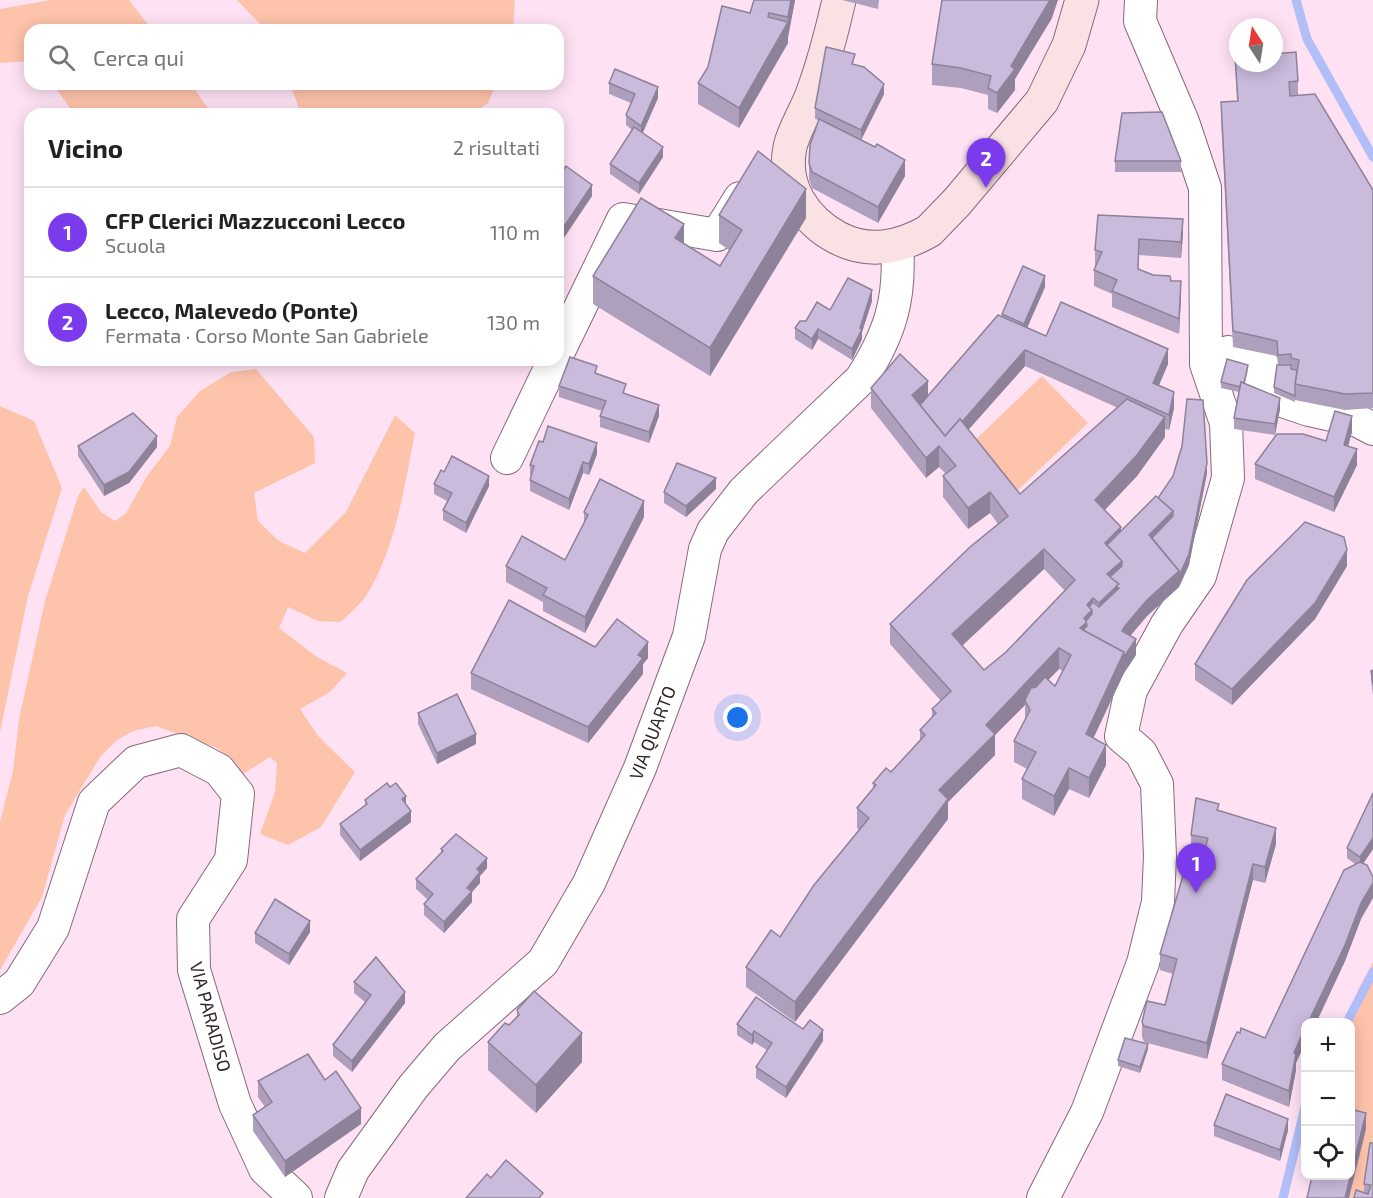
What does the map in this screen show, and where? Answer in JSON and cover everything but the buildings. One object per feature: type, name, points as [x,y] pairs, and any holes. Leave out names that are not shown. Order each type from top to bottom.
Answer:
[{"type":"main road","points":[[840,0],[813,93],[791,146],[789,169],[792,190],[810,217],[838,238],[878,249],[897,245],[929,231],[1026,122],[1057,74],[1082,0]]},
{"type":"street","points":[[1043,1198],[1087,1112],[1143,963],[1158,902],[1160,855],[1157,784],[1141,753],[1122,736],[1131,690],[1167,624],[1200,576],[1228,478],[1226,423],[1206,364],[1205,188],[1183,122],[1140,21],[1141,0]]},
{"type":"street","points":[[564,340],[623,219],[717,235],[751,180],[791,146]]},
{"type":"street","name":"VIA QUARTO","points":[[341,1198],[354,1170],[413,1087],[447,1047],[543,962],[589,883],[640,768],[689,636],[705,549],[713,531],[744,491],[855,385],[875,357],[895,310],[898,285],[897,245]]},
{"type":"street","points":[[1228,351],[1263,365],[1259,393],[1309,410],[1358,421],[1373,429]]},
{"type":"street","points":[[507,458],[551,366]]},
{"type":"street","name":"VIA PARADISO","points":[[0,998],[19,983],[53,928],[94,802],[136,762],[181,750],[219,770],[238,794],[231,860],[193,919],[194,970],[235,1104],[265,1169],[296,1198]]},
{"type":"shaded area","points":[[51,0],[129,0],[147,24],[24,24],[24,61],[0,63],[0,9]]},
{"type":"shaded area","points":[[237,0],[515,0],[513,24],[260,24]]},
{"type":"shaded area","points":[[57,90],[195,90],[208,108],[70,108]]},
{"type":"shaded area","points":[[292,90],[493,90],[488,103],[480,108],[299,108]]},
{"type":"shaded area","points":[[256,369],[314,437],[315,463],[254,493],[258,521],[279,541],[305,553],[346,512],[395,415],[415,433],[393,534],[379,573],[366,595],[341,622],[318,621],[288,607],[279,628],[317,657],[347,673],[330,692],[300,709],[319,737],[355,772],[321,827],[288,845],[260,834],[275,792],[277,763],[270,757],[241,775],[237,764],[217,748],[156,726],[133,731],[117,740],[100,757],[65,815],[42,897],[0,970],[0,822],[13,771],[19,719],[45,601],[78,496],[84,487],[101,512],[115,521],[126,513],[147,476],[170,446],[177,417],[200,391],[231,372]]},
{"type":"shaded area","points":[[1042,376],[1088,423],[1018,490],[972,443]]},
{"type":"shaded area","points":[[0,406],[34,421],[62,488],[28,596],[0,732]]},
{"type":"shaded area","points":[[1373,962],[1373,1163],[1365,1198],[1349,1198],[1365,1129],[1355,1126],[1355,1018],[1348,1018],[1359,988]]},
{"type":"waterway","points":[[1296,0],[1307,39],[1373,157]]},
{"type":"waterway","points":[[1349,1018],[1373,972]]},
{"type":"waterway","points":[[1283,1198],[1301,1124]]},
{"type":"place","name":"Lecco, Malevedo (Ponte)","points":[[986,188]]},
{"type":"place","name":"CFP Clerici Mazzucconi Lecco","points":[[1196,893]]}]
